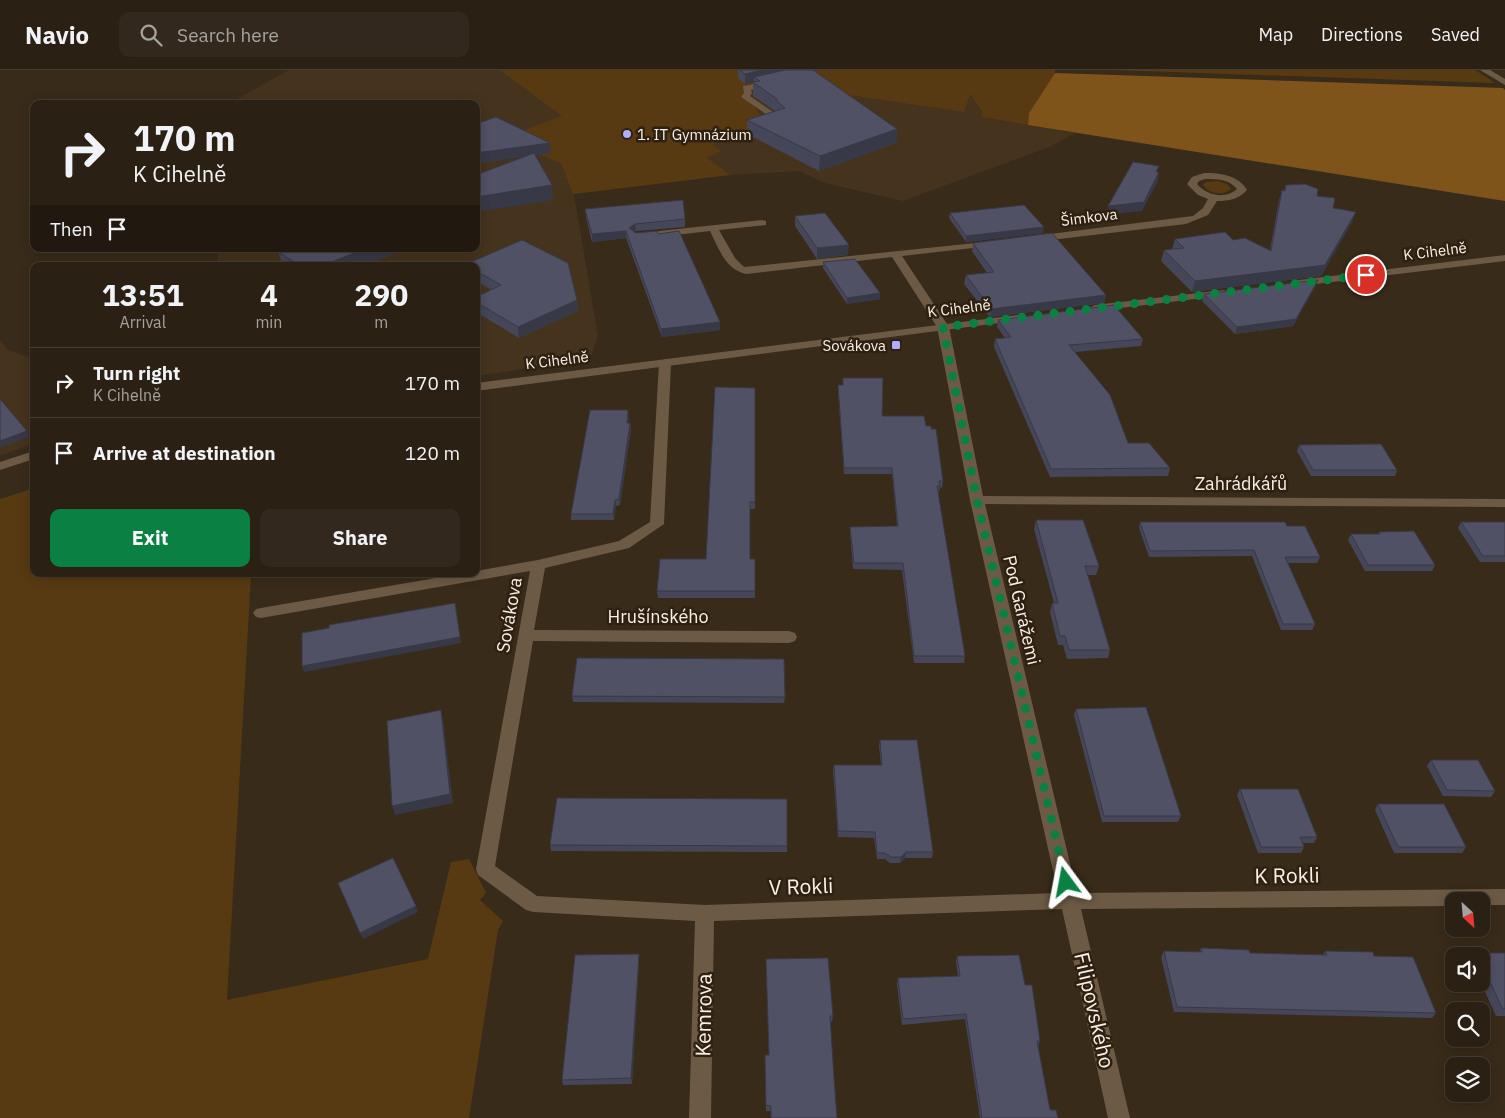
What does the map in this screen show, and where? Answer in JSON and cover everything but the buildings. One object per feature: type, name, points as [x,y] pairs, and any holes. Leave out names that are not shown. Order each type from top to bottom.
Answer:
[{"type":"street","points":[[1484,70],[1505,83]]},
{"type":"street","points":[[773,116],[757,103],[745,97],[748,93],[746,88],[783,81]]},
{"type":"street","name":"Šimkova","points":[[1021,240],[1186,221],[1204,215],[1214,197]]},
{"type":"street","points":[[645,235],[762,223]]},
{"type":"street","points":[[713,228],[734,265],[741,270],[753,271],[1002,242]]},
{"type":"street","points":[[895,254],[943,327]]},
{"type":"street","name":"K Cihelně","points":[[1287,285],[1505,258]]},
{"type":"street","points":[[1079,310],[1237,291]]},
{"type":"street","name":"K Cihelně","points":[[480,386],[1029,316]]},
{"type":"street","name":"Pod Garážemi","points":[[943,327],[977,500],[1070,901]]},
{"type":"street","name":"Sovákova","points":[[533,904],[486,868],[538,565],[624,546],[657,524],[665,363]]},
{"type":"street","points":[[0,466],[30,456]]},
{"type":"street","name":"Zahrádkářů","points":[[977,500],[1505,503]]},
{"type":"street","points":[[480,575],[538,565]]},
{"type":"street","points":[[260,613],[468,577]]},
{"type":"street","name":"Hrušínského","points":[[526,635],[789,637]]},
{"type":"street","name":"K Rokli","points":[[1070,901],[1505,897]]},
{"type":"street","name":"V Rokli","points":[[533,904],[705,913],[1070,901]]},
{"type":"street","name":"Filipovského","points":[[1070,901],[1119,1118]]},
{"type":"street","name":"Kemrova","points":[[700,1118],[705,913]]},
{"type":"shaded area","points":[[289,70],[976,70],[970,93],[982,112],[981,117],[1076,133],[1049,147],[903,201],[825,183],[799,171],[730,175],[574,194],[598,336],[590,359],[480,375],[480,262],[217,262],[218,252],[480,252],[480,100],[235,100]]},
{"type":"shaded area","name":"1. IT Gymnázium","points":[[500,70],[1055,70],[1055,73],[1029,113],[1028,125],[981,117],[982,112],[970,94],[964,112],[850,95],[802,77],[746,89],[765,125],[712,144],[721,151],[707,158],[730,175],[573,194],[561,163],[501,139],[562,116]]},
{"type":"shaded area","points":[[1114,70],[1475,70],[1495,83]]},
{"type":"shaded area","points":[[1055,73],[1503,88],[1505,90],[1505,201],[1028,125],[1029,113]]},
{"type":"shaded area","points":[[1218,181],[1227,184],[1231,189],[1224,193],[1216,193],[1203,185],[1206,182]]},
{"type":"shaded area","points":[[0,340],[8,350],[30,358],[30,445],[0,456]]},
{"type":"shaded area","points":[[30,489],[30,577],[251,577],[227,1000],[428,959],[451,862],[469,859],[486,893],[480,900],[503,921],[498,930],[469,1118],[0,1118],[0,499]]},
{"type":"place","name":"1. IT Gymnázium","points":[[627,134]]},
{"type":"place","name":"Sovákova","points":[[896,345]]},
{"type":"route","points":[[1066,882],[977,500],[943,327],[1366,275]]}]
